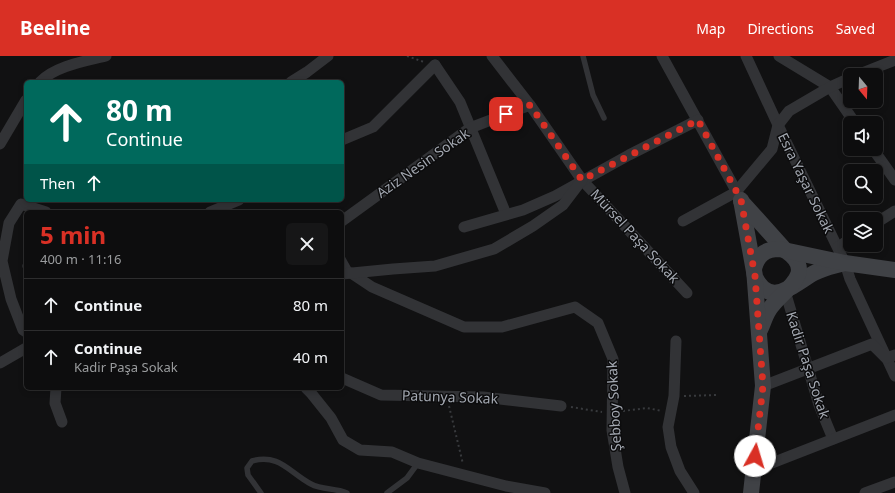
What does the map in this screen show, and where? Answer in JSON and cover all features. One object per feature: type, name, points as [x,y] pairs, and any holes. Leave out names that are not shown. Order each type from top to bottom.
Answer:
[{"type":"street","points":[[42,80],[44,77],[66,66],[106,56]]},
{"type":"street","points":[[294,80],[328,56]]},
{"type":"street","name":"Mürsel Paşa Sokak","points":[[492,56],[530,105],[582,180],[687,293]]},
{"type":"street","points":[[662,56],[738,196],[796,261],[798,268],[796,282],[785,291],[769,310],[759,332]]},
{"type":"street","name":"Esra Yaşar Sokak","points":[[746,56],[778,125],[838,246],[850,279],[891,356],[895,376]]},
{"type":"street","points":[[779,56],[830,87],[850,116]]},
{"type":"street","points":[[875,68],[895,60]]},
{"type":"street","points":[[344,139],[373,127],[435,61],[460,102],[506,214]]},
{"type":"street","points":[[683,221],[738,196],[772,149],[778,125],[789,111],[843,81]]},
{"type":"street","points":[[0,144],[24,103]]},
{"type":"street","name":"Aziz Nesin Sokak","points":[[344,220],[470,128],[530,105]]},
{"type":"street","points":[[464,227],[523,210],[555,196],[582,180],[698,120]]},
{"type":"street","points":[[878,156],[895,180]]},
{"type":"street","points":[[346,274],[435,266],[494,250],[534,226],[563,205],[582,180]]},
{"type":"street","points":[[738,196],[755,276],[763,289],[777,293],[785,291],[816,272],[845,263]]},
{"type":"street","points":[[24,331],[11,299],[2,261],[9,223],[24,202],[42,210]]},
{"type":"street","points":[[214,210],[232,202]]},
{"type":"street","points":[[883,219],[895,211]]},
{"type":"street","points":[[838,246],[843,243]]},
{"type":"street","points":[[751,493],[763,386],[754,269],[759,256],[772,249],[779,249],[845,263],[895,270]]},
{"type":"street","name":"Şebboy Sokak","points":[[346,274],[372,287],[464,327],[502,327],[575,307],[598,323],[612,359],[612,430],[624,493]]},
{"type":"street","name":"Kadir Paşa Sokak","points":[[785,291],[819,405],[833,439]]},
{"type":"street","points":[[676,341],[674,396],[668,428],[671,447],[680,471],[694,493]]},
{"type":"street","points":[[763,386],[872,344],[891,356]]},
{"type":"street","points":[[0,363],[24,349]]},
{"type":"street","name":"Patunya Sokak","points":[[344,379],[381,394],[483,397],[561,406]]},
{"type":"street","points":[[56,390],[55,403],[62,422]]},
{"type":"street","points":[[308,390],[331,418],[343,440],[360,450],[392,452],[418,462],[466,475],[508,489],[545,493]]},
{"type":"street","points":[[754,470],[895,415]]},
{"type":"street","points":[[865,493],[895,482]]},
{"type":"lane","points":[[583,56],[593,95],[604,118]]},
{"type":"lane","points":[[261,493],[248,475],[248,468],[252,461],[262,458],[281,463],[311,484],[322,488],[347,493]]},
{"type":"lane","points":[[388,493],[407,478],[418,462]]},
{"type":"path","points":[[408,56],[435,61]]},
{"type":"path","points":[[674,396],[716,395]]},
{"type":"path","points":[[447,396],[466,475]]},
{"type":"route","points":[[506,114],[530,105],[582,180],[698,120],[741,200],[755,276],[763,386],[755,456]]}]
